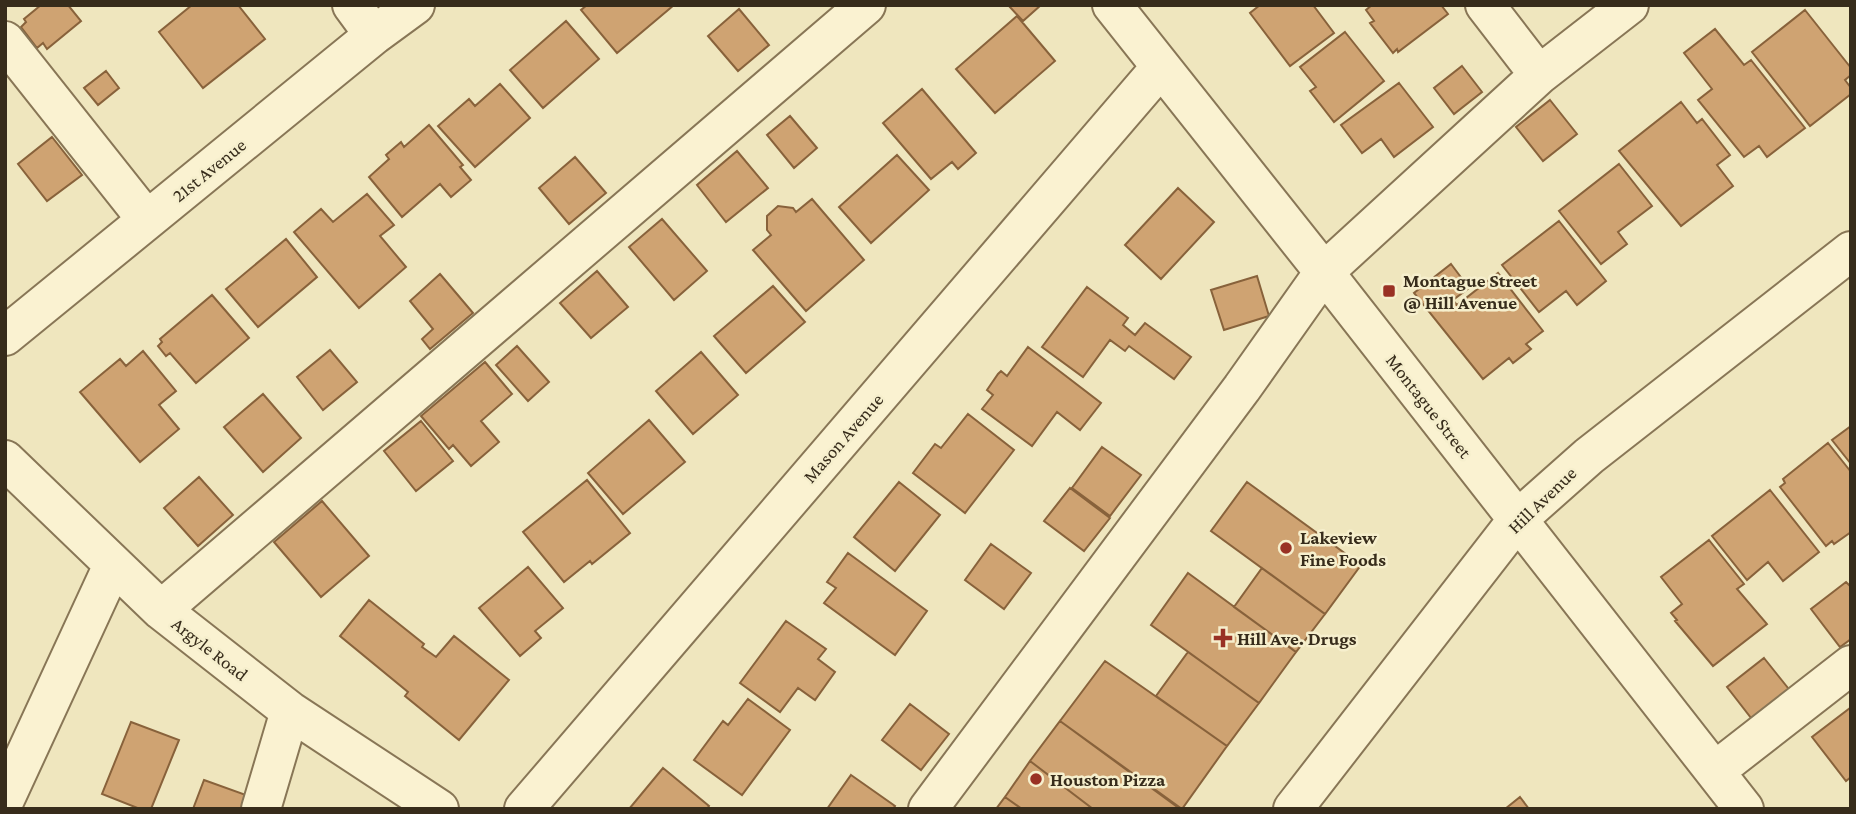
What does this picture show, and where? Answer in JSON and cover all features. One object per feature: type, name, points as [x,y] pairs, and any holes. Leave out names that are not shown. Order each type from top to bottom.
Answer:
[{"type":"street","points":[[352,5],[374,35]]},
{"type":"street","name":"21st Avenue","points":[[5,336],[374,35],[415,5]]},
{"type":"street","points":[[161,610],[866,5]]},
{"type":"street","name":"Montague Street","points":[[1112,5],[1518,519],[1725,794]]},
{"type":"street","points":[[1485,5],[1539,75]]},
{"type":"street","points":[[928,809],[1324,272],[1539,75],[1629,5]]},
{"type":"street","points":[[5,41],[147,220]]},
{"type":"street","name":"Mason Avenue","points":[[524,809],[1161,67]]},
{"type":"street","name":"Hill Avenue","points":[[1293,809],[1518,519],[1589,456],[1851,251]]},
{"type":"street","name":"Argyle Road","points":[[5,460],[161,610],[290,711],[439,809]]},
{"type":"street","points":[[5,799],[113,565]]},
{"type":"street","points":[[1725,794],[1851,666]]},
{"type":"street","points":[[261,809],[290,711]]},
{"type":"building","points":[[41,5],[68,5],[81,21],[47,49],[43,43],[37,48],[21,27],[26,22],[24,19]]},
{"type":"building","points":[[192,5],[238,5],[265,39],[203,88],[159,32]]},
{"type":"building","points":[[587,5],[674,5],[617,53],[581,10]]},
{"type":"building","points":[[1008,5],[1041,5],[1023,21]]},
{"type":"building","points":[[1260,5],[1313,5],[1334,33],[1290,66],[1250,13]]},
{"type":"building","points":[[1372,5],[1441,5],[1448,14],[1393,53],[1370,23],[1374,21],[1366,10]]},
{"type":"building","points":[[739,9],[769,45],[738,71],[708,36]]},
{"type":"building","points":[[1805,10],[1851,68],[1851,75],[1845,80],[1851,88],[1851,94],[1810,126],[1752,52]]},
{"type":"building","points":[[1017,16],[1055,61],[995,113],[956,69]]},
{"type":"building","points":[[566,21],[599,59],[543,108],[510,70]]},
{"type":"building","points":[[1715,29],[1744,65],[1751,60],[1805,128],[1767,157],[1759,146],[1744,157],[1698,100],[1712,89],[1684,53]]},
{"type":"building","points":[[1345,32],[1384,81],[1334,122],[1310,91],[1316,87],[1300,67]]},
{"type":"building","points":[[1462,66],[1482,92],[1454,114],[1434,88]]},
{"type":"building","points":[[106,71],[119,88],[98,105],[84,88]]},
{"type":"building","points":[[1399,83],[1433,127],[1394,157],[1381,139],[1362,153],[1341,125]]},
{"type":"building","points":[[500,84],[530,118],[475,167],[438,126],[469,99],[475,106]]},
{"type":"building","points":[[922,89],[976,153],[958,169],[952,162],[931,179],[883,123]]},
{"type":"building","points":[[1550,100],[1577,134],[1543,161],[1516,127]]},
{"type":"building","points":[[1681,102],[1697,123],[1702,119],[1730,155],[1717,165],[1733,186],[1681,226],[1619,151]]},
{"type":"building","points":[[790,116],[817,148],[794,168],[767,135]]},
{"type":"building","points":[[429,125],[463,165],[460,167],[471,180],[451,197],[440,184],[402,217],[369,177],[389,159],[386,155],[401,142],[404,147]]},
{"type":"building","points":[[52,137],[82,175],[47,201],[18,164]]},
{"type":"building","points":[[737,151],[768,188],[726,222],[697,185]]},
{"type":"building","points":[[897,155],[929,190],[871,243],[839,207]]},
{"type":"building","points":[[575,157],[606,193],[569,224],[539,188]]},
{"type":"building","points":[[1619,164],[1652,206],[1618,232],[1627,244],[1601,264],[1559,211]]},
{"type":"building","points":[[1178,188],[1214,222],[1161,279],[1125,245]]},
{"type":"building","points":[[367,194],[394,225],[380,236],[406,267],[359,308],[294,232],[321,209],[333,222]]},
{"type":"building","points":[[812,199],[864,260],[806,311],[753,250],[771,235],[767,230],[767,216],[778,206],[793,208],[796,212]]},
{"type":"building","points":[[662,219],[707,271],[674,300],[629,247]]},
{"type":"building","points":[[1559,221],[1606,281],[1577,305],[1566,291],[1539,312],[1502,265]]},
{"type":"building","points":[[286,239],[317,277],[258,327],[226,289]]},
{"type":"building","points":[[1451,264],[1469,288],[1453,300],[1457,305],[1498,273],[1543,331],[1526,344],[1531,349],[1513,363],[1509,358],[1483,379],[1414,293]]},
{"type":"building","points":[[597,271],[628,307],[591,338],[560,303]]},
{"type":"building","points":[[440,274],[473,313],[430,349],[422,339],[433,329],[410,301]]},
{"type":"building","points":[[1257,276],[1269,316],[1224,330],[1211,290]]},
{"type":"building","points":[[773,286],[805,322],[746,373],[714,336]]},
{"type":"building","points":[[1087,287],[1128,318],[1123,325],[1135,335],[1145,323],[1191,357],[1174,379],[1129,346],[1125,351],[1110,340],[1083,377],[1042,347]]},
{"type":"building","points":[[212,295],[249,338],[196,383],[170,353],[166,356],[158,346],[162,342],[160,339]]},
{"type":"building","points":[[517,346],[549,382],[528,401],[496,365]]},
{"type":"building","points":[[1028,347],[1101,403],[1080,430],[1057,412],[1032,446],[982,409],[993,395],[987,390],[998,374],[1001,371],[1007,376]]},
{"type":"building","points":[[330,350],[357,382],[323,410],[297,377]]},
{"type":"building","points":[[143,351],[176,391],[159,405],[179,429],[140,462],[80,392],[120,359],[126,366]]},
{"type":"building","points":[[701,352],[738,395],[693,434],[656,391]]},
{"type":"building","points":[[485,362],[512,394],[481,421],[499,442],[471,466],[453,445],[449,449],[421,416]]},
{"type":"building","points":[[263,394],[301,438],[263,472],[224,427]]},
{"type":"building","points":[[968,414],[1014,450],[965,513],[913,473],[935,444],[941,448]]},
{"type":"building","points":[[649,420],[685,462],[623,514],[588,473]]},
{"type":"building","points":[[421,421],[453,461],[416,491],[384,451]]},
{"type":"building","points":[[1851,426],[1851,464],[1832,440]]},
{"type":"building","points":[[1828,443],[1851,472],[1851,532],[1834,544],[1832,541],[1826,546],[1780,487],[1785,483],[1783,479]]},
{"type":"building","points":[[1102,447],[1141,475],[1110,516],[1072,488]]},
{"type":"building","points":[[199,477],[233,515],[198,546],[164,508]]},
{"type":"building","points":[[587,480],[630,533],[592,564],[590,561],[564,582],[523,532]]},
{"type":"building","points":[[899,482],[940,515],[895,571],[854,537]]},
{"type":"building","name":"Lakeview Fine Foods","points":[[1247,482],[1361,565],[1325,614],[1211,531]]},
{"type":"building","points":[[1070,488],[1110,518],[1084,551],[1044,521]]},
{"type":"building","points":[[1770,490],[1819,552],[1783,581],[1768,562],[1747,580],[1712,536]]},
{"type":"building","points":[[322,501],[369,556],[321,597],[274,542]]},
{"type":"building","points":[[1709,540],[1744,584],[1737,589],[1767,624],[1713,666],[1675,621],[1677,620],[1671,613],[1682,604],[1661,577]]},
{"type":"building","points":[[991,544],[1031,573],[1004,609],[965,580]]},
{"type":"building","points":[[848,553],[927,611],[895,655],[824,603],[836,588],[827,582]]},
{"type":"building","points":[[528,567],[563,608],[535,631],[541,638],[520,656],[479,608]]},
{"type":"building","points":[[1262,568],[1325,614],[1296,652],[1234,607]]},
{"type":"building","name":"Hill Ave. Drugs","points":[[1188,573],[1296,652],[1259,703],[1151,625]]},
{"type":"building","points":[[1846,582],[1851,587],[1851,639],[1840,647],[1811,609]]},
{"type":"building","points":[[369,600],[424,644],[422,647],[436,657],[454,636],[509,680],[459,740],[405,696],[408,692],[340,636]]},
{"type":"building","points":[[786,621],[826,649],[818,659],[835,672],[815,700],[798,688],[780,712],[740,683]]},
{"type":"building","points":[[1188,652],[1259,703],[1227,746],[1156,696]]},
{"type":"building","points":[[1764,658],[1792,693],[1755,723],[1727,687]]},
{"type":"building","points":[[1105,661],[1227,746],[1182,809],[1060,721]]},
{"type":"building","points":[[748,699],[790,730],[742,795],[694,760],[723,721],[728,725]]},
{"type":"building","points":[[910,704],[949,734],[921,770],[882,740]]},
{"type":"building","points":[[1850,708],[1851,777],[1846,781],[1812,737]]},
{"type":"building","points":[[1060,721],[1180,809],[1093,809],[1030,761]]},
{"type":"building","points":[[131,722],[179,740],[151,809],[140,809],[102,794]]},
{"type":"building","name":"Houston Pizza","points":[[1030,761],[1093,809],[1022,809],[1005,797]]},
{"type":"building","points":[[663,768],[709,806],[707,809],[629,809]]},
{"type":"building","points":[[851,775],[895,806],[893,809],[827,809]]},
{"type":"building","points":[[204,780],[246,795],[241,809],[193,809]]},
{"type":"building","points":[[1005,797],[1022,809],[996,809]]},
{"type":"building","points":[[1520,797],[1529,809],[1505,809]]},
{"type":"place","name":"Montague Street @ Hill Avenue","points":[[1389,291]]},
{"type":"place","name":"Lakeview Fine Foods","points":[[1286,548]]},
{"type":"place","name":"Hill Ave. Drugs","points":[[1223,638]]},
{"type":"place","name":"Houston Pizza","points":[[1036,779]]}]
